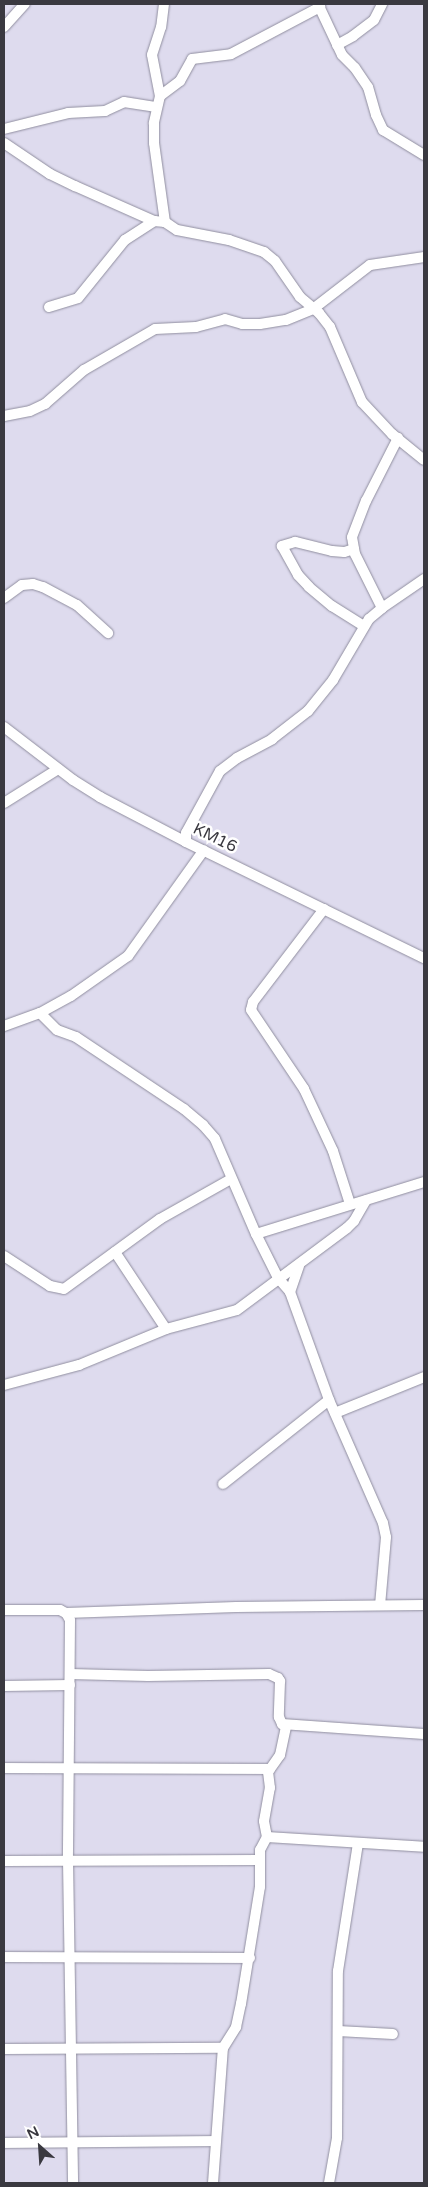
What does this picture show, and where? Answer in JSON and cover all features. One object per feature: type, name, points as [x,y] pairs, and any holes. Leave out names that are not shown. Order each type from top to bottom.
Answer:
[{"type":"street","points":[[4,27],[25,4]]},
{"type":"street","points":[[164,4],[161,27],[152,55],[160,96],[156,107],[154,143],[165,222]]},
{"type":"street","points":[[337,44],[354,36],[374,20],[382,4]]},
{"type":"street","points":[[160,96],[180,81],[192,59],[231,54],[319,5],[342,55],[356,68],[368,87],[376,115],[383,130],[424,155]]},
{"type":"street","points":[[4,129],[68,113],[105,111],[124,102],[156,107]]},
{"type":"street","points":[[4,143],[50,174],[154,221],[165,222],[177,230],[229,240],[264,252],[275,261],[300,297],[324,318],[330,327],[362,402],[398,438],[424,460]]},
{"type":"street","points":[[49,307],[78,298],[125,240],[154,221]]},
{"type":"street","points":[[4,416],[30,411],[45,404],[84,370],[155,329],[196,327],[225,319],[242,324],[273,323],[286,320],[314,309],[363,268],[386,261],[424,256]]},
{"type":"street","points":[[382,608],[354,549],[353,530],[398,438]]},
{"type":"street","points":[[354,549],[344,552],[332,551],[295,542],[282,546],[298,575],[308,587],[332,606],[364,626]]},
{"type":"street","points":[[186,842],[186,833],[220,771],[237,758],[272,739],[308,711],[344,662],[364,626],[382,608],[424,579]]},
{"type":"street","points":[[4,598],[22,586],[33,584],[43,587],[78,605],[108,633]]},
{"type":"street","name":"KM16","points":[[4,727],[58,769],[100,797],[186,842],[424,958]]},
{"type":"street","points":[[4,803],[58,769]]},
{"type":"street","points":[[4,1026],[40,1012],[92,983],[128,956],[204,850]]},
{"type":"street","points":[[324,909],[253,1002],[251,1010],[304,1089],[333,1151],[350,1204]]},
{"type":"street","points":[[40,1012],[57,1030],[83,1041],[184,1110],[204,1125],[215,1139],[256,1234],[278,1278],[290,1292],[329,1400],[386,1530],[380,1605]]},
{"type":"street","points":[[4,1256],[30,1275],[60,1290],[67,1288],[176,1208],[232,1179]]},
{"type":"street","points":[[256,1234],[424,1182]]},
{"type":"street","points":[[4,1385],[79,1365],[166,1329],[230,1314],[250,1301],[278,1278],[299,1266],[351,1225],[366,1200]]},
{"type":"street","points":[[115,1252],[166,1329]]},
{"type":"street","points":[[290,1292],[299,1266]]},
{"type":"street","points":[[335,1413],[424,1377]]},
{"type":"street","points":[[222,1484],[329,1400]]},
{"type":"street","points":[[4,1610],[60,1610],[66,1613],[236,1606],[424,1605]]},
{"type":"street","points":[[66,1613],[70,1620],[68,1860],[73,2183]]},
{"type":"street","points":[[70,1674],[139,1676],[269,1674],[280,1681],[279,1717],[282,1724],[286,1726],[424,1734]]},
{"type":"street","points":[[4,1686],[70,1685]]},
{"type":"street","points":[[212,2183],[223,2048],[236,2027],[250,1958],[260,1887],[260,1850],[267,1836],[264,1821],[270,1788],[268,1776],[270,1769],[280,1755],[286,1726]]},
{"type":"street","points":[[4,1768],[270,1769]]},
{"type":"street","points":[[267,1836],[358,1844],[424,1847]]},
{"type":"street","points":[[329,2183],[337,2138],[338,1971],[358,1844]]},
{"type":"street","points":[[4,1861],[260,1860]]},
{"type":"street","points":[[4,1957],[250,1958]]},
{"type":"street","points":[[338,2031],[393,2034]]},
{"type":"street","points":[[4,2049],[223,2048]]},
{"type":"street","points":[[4,2143],[215,2141]]}]
